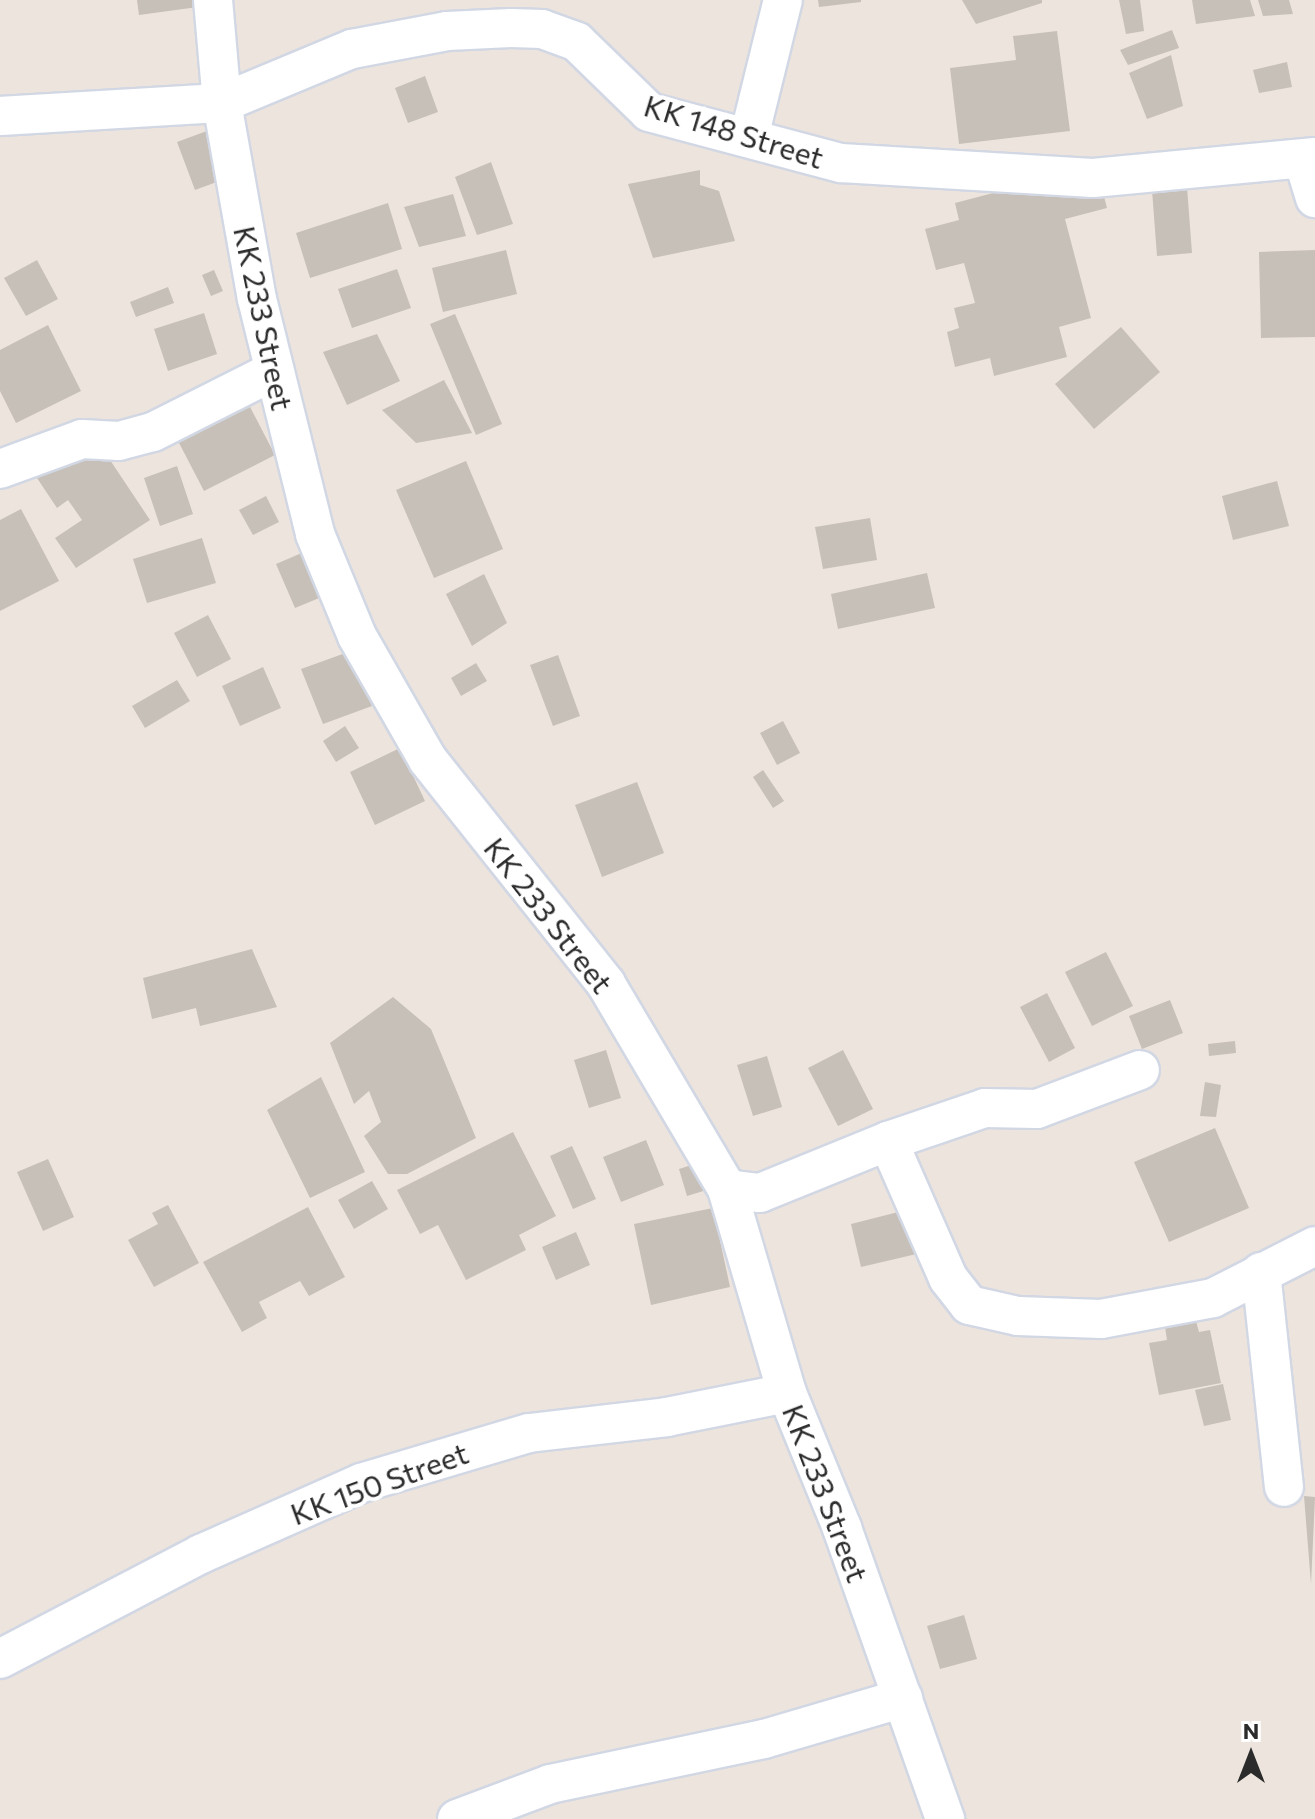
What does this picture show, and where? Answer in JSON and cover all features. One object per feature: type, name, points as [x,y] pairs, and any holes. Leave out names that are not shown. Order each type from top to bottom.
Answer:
[{"type":"street","name":"KK 233 Street","points":[[213,0],[222,103],[274,371],[315,534],[357,636],[428,760],[606,984],[727,1189],[787,1393],[903,1698],[945,1819]]},
{"type":"street","points":[[749,137],[783,0]]},
{"type":"street","name":"KK 148 Street","points":[[0,116],[222,103],[352,49],[447,31],[542,29],[577,42],[649,112],[841,163],[1093,178],[1309,158]]},
{"type":"street","points":[[1309,158],[1315,198]]},
{"type":"street","points":[[0,469],[82,439],[119,441],[153,432],[274,371]]},
{"type":"street","points":[[727,1189],[760,1193],[888,1141],[985,1108],[1037,1109],[1140,1070]]},
{"type":"street","points":[[888,1141],[948,1278],[969,1305],[1018,1316],[1101,1319],[1213,1298],[1315,1246]]},
{"type":"street","points":[[1261,1272],[1284,1487]]},
{"type":"street","name":"KK 150 Street","points":[[0,1659],[201,1554],[374,1478],[529,1433],[667,1417],[787,1393]]},
{"type":"street","points":[[457,1819],[550,1784],[764,1739],[903,1698]]},
{"type":"building","points":[[137,0],[197,0],[198,7],[139,15]]},
{"type":"building","points":[[818,0],[861,0],[861,2],[819,7]]},
{"type":"building","points":[[962,0],[1042,0],[1042,3],[976,24]]},
{"type":"building","points":[[1119,0],[1140,0],[1144,31],[1126,34]]},
{"type":"building","points":[[1192,0],[1250,0],[1255,16],[1196,24]]},
{"type":"building","points":[[1258,0],[1289,0],[1293,14],[1263,16]]},
{"type":"building","points":[[1172,30],[1179,48],[1128,65],[1120,50]]},
{"type":"building","points":[[1057,31],[1070,131],[959,144],[950,68],[1016,60],[1013,36]]},
{"type":"building","points":[[1171,55],[1183,106],[1147,119],[1129,73]]},
{"type":"building","points":[[1287,62],[1292,87],[1259,93],[1253,70]]},
{"type":"building","points":[[425,76],[438,112],[408,123],[395,88]]},
{"type":"building","points":[[215,128],[233,176],[195,190],[177,142]]},
{"type":"building","points":[[491,162],[513,224],[477,235],[455,177]]},
{"type":"building","points":[[1096,166],[1107,208],[1065,219],[1091,318],[1059,327],[1067,357],[994,376],[990,358],[955,367],[947,332],[959,328],[954,308],[975,303],[964,263],[936,270],[925,229],[959,220],[955,203]]},
{"type":"building","points":[[700,170],[700,185],[719,191],[735,241],[653,258],[628,184]]},
{"type":"building","points":[[1187,187],[1192,253],[1157,256],[1152,190]]},
{"type":"building","points":[[453,194],[466,236],[419,247],[404,207]]},
{"type":"building","points":[[388,203],[402,249],[310,278],[296,233]]},
{"type":"building","points":[[506,250],[517,294],[443,312],[432,268]]},
{"type":"building","points":[[1315,250],[1315,337],[1261,338],[1259,252]]},
{"type":"building","points":[[37,260],[58,299],[26,316],[4,278]]},
{"type":"building","points":[[397,269],[411,308],[352,328],[338,289]]},
{"type":"building","points":[[214,270],[223,291],[211,296],[202,275]]},
{"type":"building","points":[[168,287],[174,303],[136,317],[130,302]]},
{"type":"building","points":[[204,313],[217,354],[168,371],[154,329]]},
{"type":"building","points":[[455,314],[502,424],[476,435],[430,324]]},
{"type":"building","points":[[48,325],[81,391],[16,423],[0,391],[0,350]]},
{"type":"building","points":[[1121,327],[1160,372],[1094,429],[1055,384]]},
{"type":"building","points":[[377,334],[400,381],[347,405],[323,352]]},
{"type":"building","points":[[444,380],[472,433],[416,443],[382,410]]},
{"type":"building","points":[[248,403],[275,455],[204,491],[177,439]]},
{"type":"building","points":[[94,436],[150,520],[76,568],[55,538],[82,520],[68,500],[57,508],[35,475]]},
{"type":"building","points":[[466,461],[503,549],[434,578],[396,490]]},
{"type":"building","points":[[177,466],[193,514],[160,526],[144,478]]},
{"type":"building","points":[[1277,481],[1289,526],[1233,540],[1222,496]]},
{"type":"building","points":[[266,496],[279,522],[253,535],[239,510]]},
{"type":"building","points":[[21,509],[59,581],[0,611],[0,520]]},
{"type":"building","points":[[870,518],[877,560],[823,569],[815,527]]},
{"type":"building","points":[[202,538],[216,583],[147,603],[133,559]]},
{"type":"building","points":[[304,552],[324,596],[295,608],[276,564]]},
{"type":"building","points":[[927,573],[935,608],[838,629],[831,594]]},
{"type":"building","points":[[484,574],[507,623],[472,646],[446,594]]},
{"type":"building","points":[[208,615],[231,659],[197,677],[174,633]]},
{"type":"building","points":[[351,651],[372,706],[323,724],[301,669]]},
{"type":"building","points":[[558,655],[580,716],[553,726],[530,665]]},
{"type":"building","points":[[476,663],[487,681],[461,696],[451,678]]},
{"type":"building","points":[[263,667],[281,708],[240,726],[222,686]]},
{"type":"building","points":[[177,680],[190,701],[145,728],[132,706]]},
{"type":"building","points":[[783,721],[800,753],[777,765],[760,733]]},
{"type":"building","points":[[345,726],[359,748],[336,762],[323,741]]},
{"type":"building","points":[[400,748],[425,801],[375,825],[350,772]]},
{"type":"building","points":[[763,770],[784,801],[773,808],[753,777]]},
{"type":"building","points":[[637,782],[664,853],[602,877],[575,805]]},
{"type":"building","points":[[252,949],[277,1007],[200,1026],[196,1008],[152,1019],[143,978]]},
{"type":"building","points":[[1106,952],[1133,1006],[1092,1026],[1065,972]]},
{"type":"building","points":[[1047,993],[1075,1048],[1049,1062],[1020,1007]]},
{"type":"building","points":[[393,997],[431,1029],[476,1138],[407,1174],[388,1174],[364,1136],[381,1122],[369,1091],[354,1104],[330,1043]]},
{"type":"building","points":[[1170,1000],[1183,1033],[1142,1049],[1129,1016]]},
{"type":"building","points":[[1235,1041],[1236,1053],[1209,1056],[1208,1044]]},
{"type":"building","points":[[606,1050],[621,1098],[589,1108],[574,1060]]},
{"type":"building","points":[[843,1050],[873,1109],[838,1126],[808,1068]]},
{"type":"building","points":[[767,1056],[782,1107],[753,1116],[737,1065]]},
{"type":"building","points":[[321,1077],[365,1172],[310,1198],[267,1110]]},
{"type":"building","points":[[1205,1082],[1221,1085],[1216,1117],[1200,1116]]},
{"type":"building","points":[[1215,1128],[1249,1208],[1169,1242],[1134,1162]]},
{"type":"building","points":[[513,1132],[556,1216],[519,1235],[526,1250],[466,1280],[438,1225],[420,1234],[397,1190]]},
{"type":"building","points":[[646,1140],[664,1185],[621,1202],[603,1157]]},
{"type":"building","points":[[572,1146],[596,1199],[573,1209],[550,1156]]},
{"type":"building","points":[[48,1159],[74,1217],[43,1231],[17,1172]]},
{"type":"building","points":[[704,1161],[713,1188],[687,1196],[679,1169]]},
{"type":"building","points":[[372,1181],[388,1209],[354,1229],[338,1200]]},
{"type":"building","points":[[168,1205],[199,1263],[154,1287],[128,1240],[158,1224],[152,1213]]},
{"type":"building","points":[[308,1207],[345,1277],[309,1296],[300,1281],[259,1302],[267,1318],[242,1332],[203,1262]]},
{"type":"building","points":[[713,1208],[730,1287],[651,1305],[634,1224]]},
{"type":"building","points":[[914,1208],[925,1252],[861,1267],[851,1224]]},
{"type":"building","points":[[576,1232],[590,1265],[556,1280],[542,1247]]},
{"type":"building","points":[[1196,1321],[1199,1332],[1210,1330],[1221,1383],[1159,1395],[1149,1343],[1167,1340],[1165,1327]]},
{"type":"building","points":[[1223,1384],[1231,1420],[1204,1426],[1195,1390]]},
{"type":"building","points":[[1304,1496],[1315,1497],[1311,1584]]},
{"type":"building","points":[[964,1615],[977,1659],[940,1669],[927,1626]]}]
